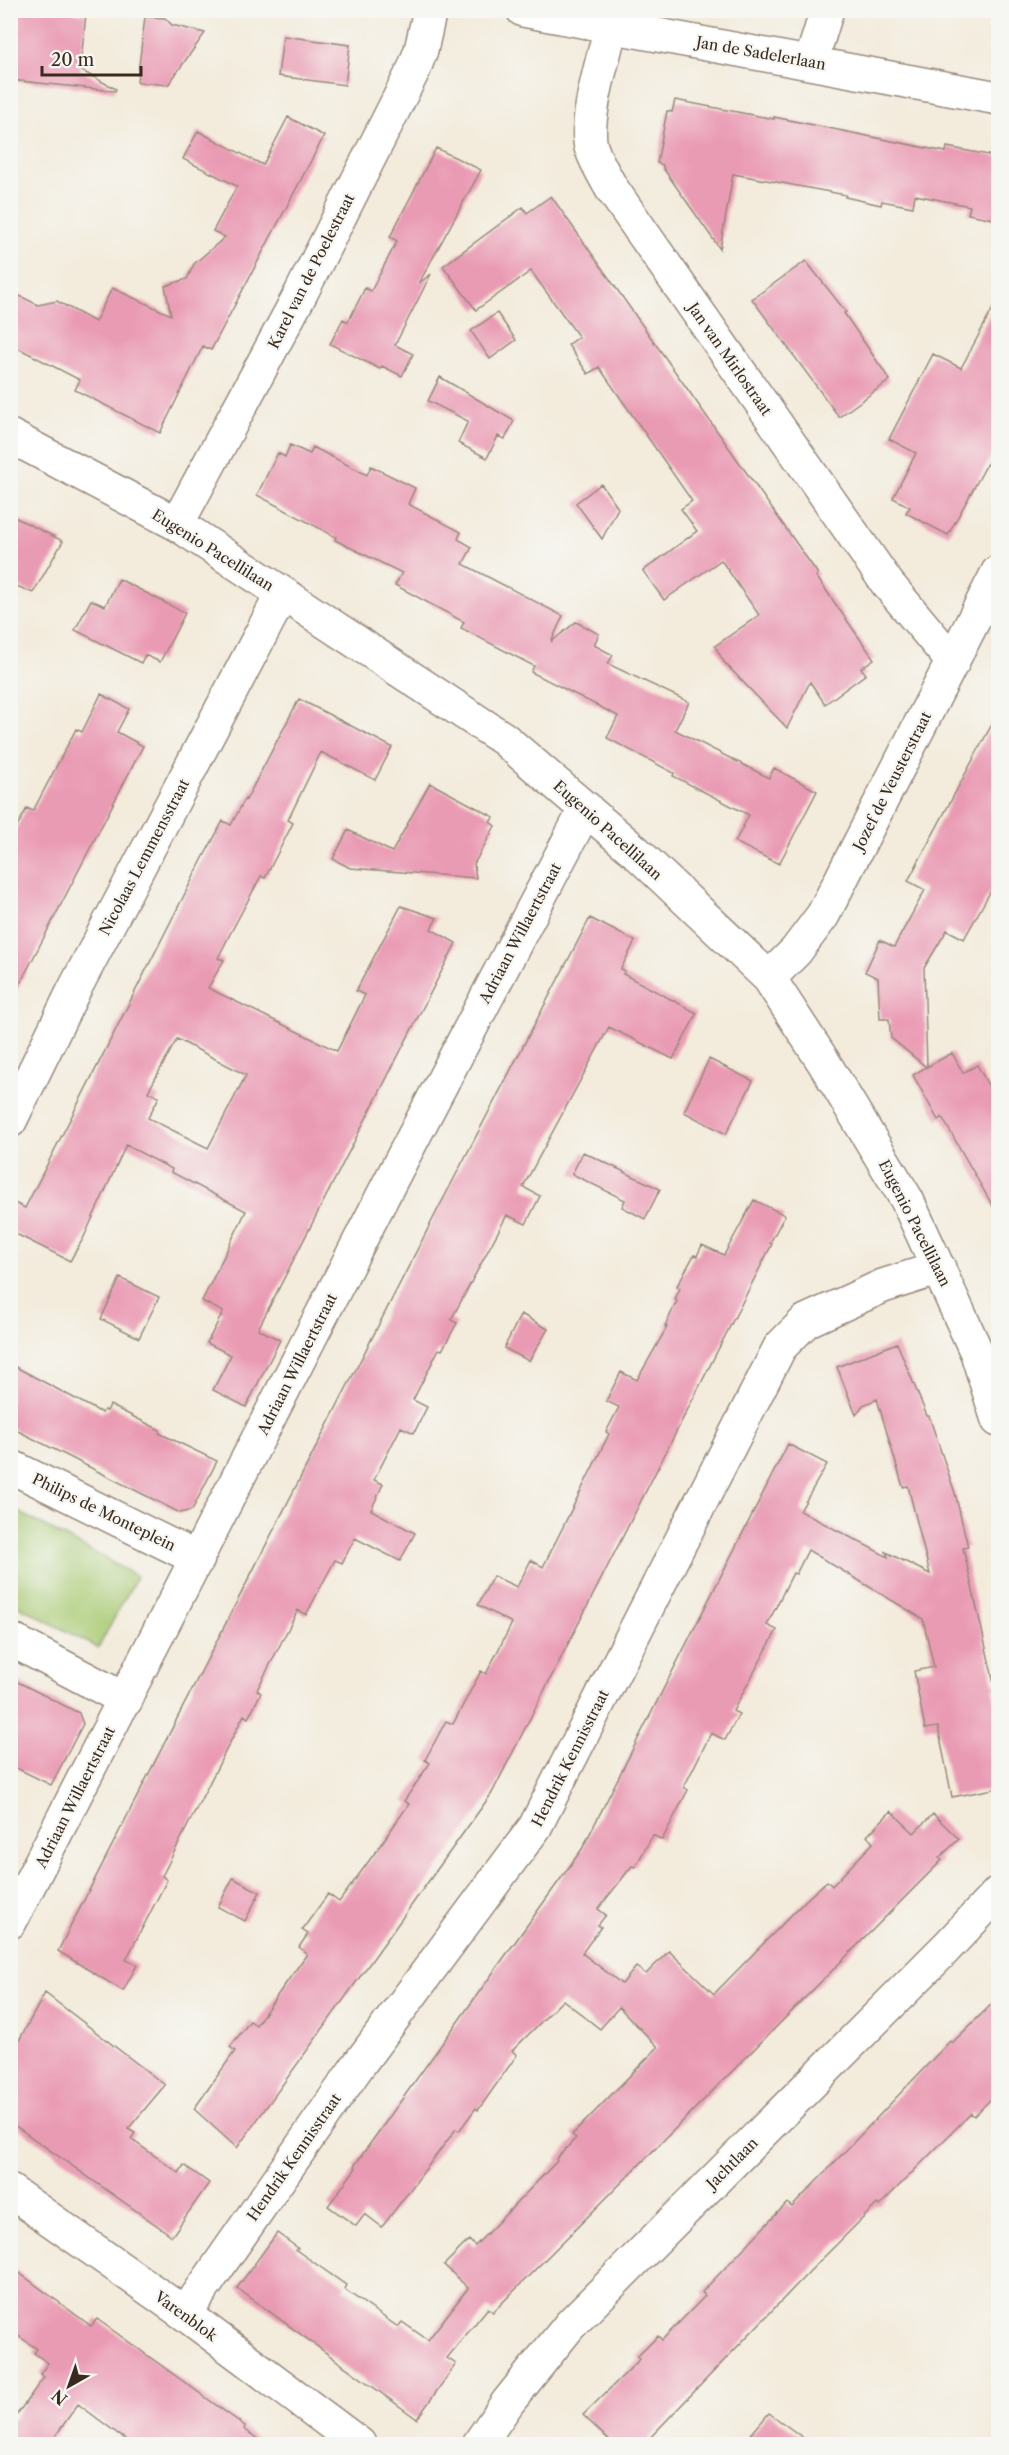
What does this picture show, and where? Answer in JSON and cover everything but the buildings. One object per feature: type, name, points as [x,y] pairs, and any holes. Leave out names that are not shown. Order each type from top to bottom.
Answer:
[{"type":"street","name":"Karel van de Poelestraat","points":[[177,524],[301,293],[414,69],[430,10]]},
{"type":"street","name":"Jan de Sadelerlaan","points":[[522,10],[999,98]]},
{"type":"street","points":[[811,62],[827,10]]},
{"type":"street","name":"Jan van Mirlostraat","points":[[611,27],[590,119],[591,145],[599,167],[612,189],[881,574],[953,662]]},
{"type":"street","name":"Eugenio Pacellilaan","points":[[10,436],[177,524],[504,739],[586,808],[769,978],[896,1179],[977,1353],[999,1419]]},
{"type":"street","name":"Jozef de Veusterstraat","points":[[769,978],[796,951],[823,915],[999,572]]},
{"type":"street","name":"Nicolaas Lemmensstraat","points":[[10,1121],[74,990],[282,594]]},
{"type":"street","name":"Adriaan Willaertstraat","points":[[10,1922],[488,991],[586,808]]},
{"type":"street","name":"Hendrik Kennisstraat","points":[[184,2314],[357,2067],[535,1827],[780,1347],[806,1321],[883,1286],[939,1268]]},
{"type":"street","name":"Philips de Monteplein","points":[[10,1466],[198,1559]]},
{"type":"street","points":[[10,1639],[126,1700]]},
{"type":"street","name":"Jachtlaan","points":[[479,2445],[508,2402],[570,2325],[999,1893]]},
{"type":"street","name":"Varenblok","points":[[10,2191],[184,2314],[359,2445]]},
{"type":"green space","points":[[11,1508],[137,1576],[98,1648],[11,1602]]}]
